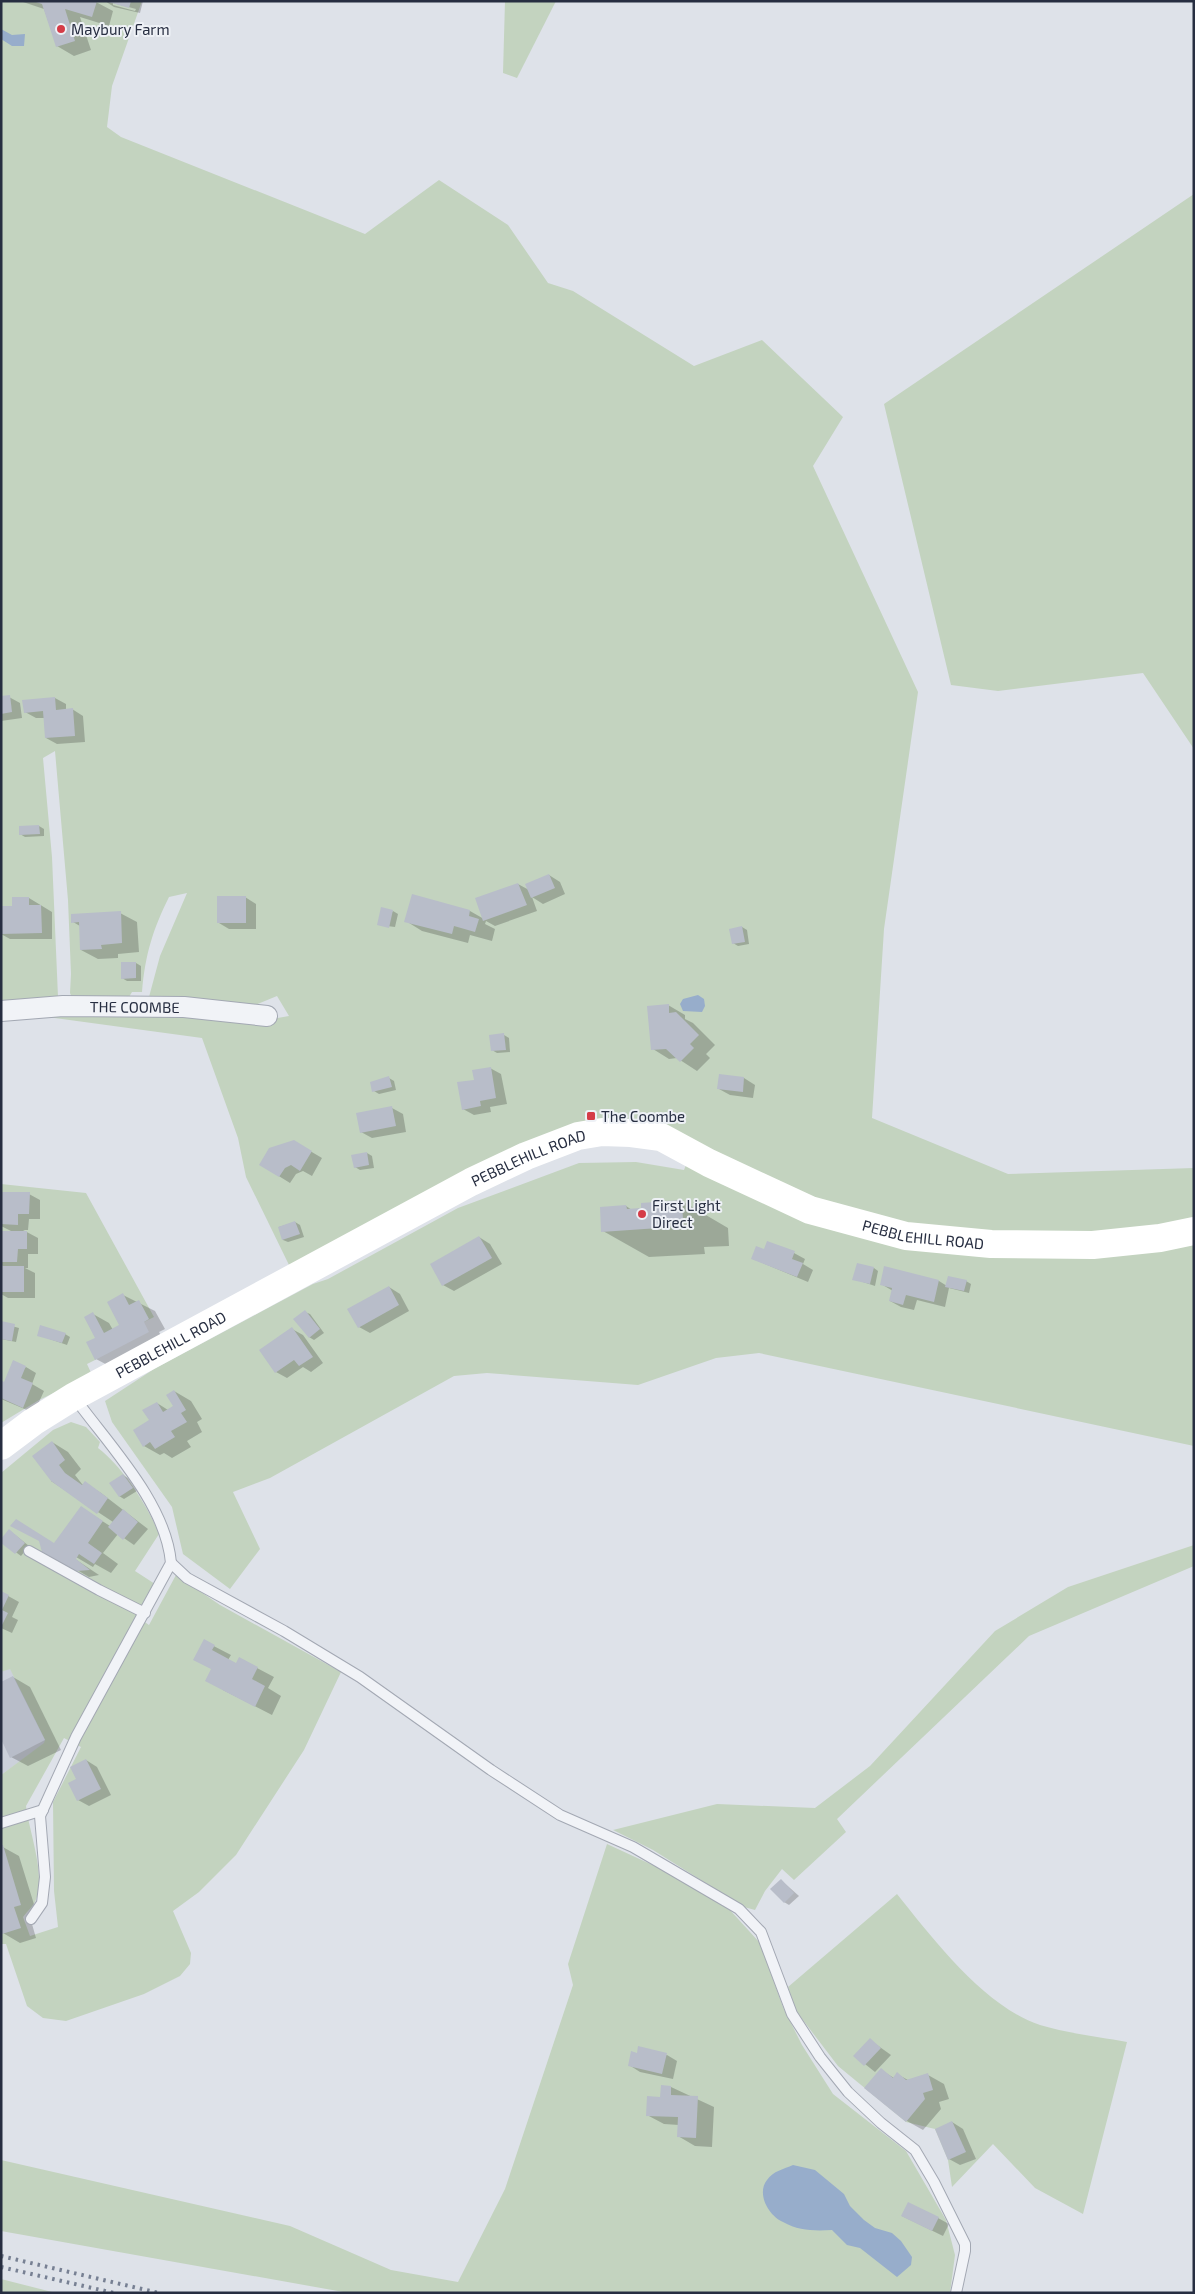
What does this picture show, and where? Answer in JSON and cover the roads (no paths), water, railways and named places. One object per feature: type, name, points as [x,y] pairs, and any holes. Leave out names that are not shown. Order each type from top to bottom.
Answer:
[{"type":"main road","name":"PEBBLEHILL ROAD","points":[[1,1446],[73,1396],[471,1182],[578,1136],[602,1132],[661,1137],[709,1163],[810,1210],[906,1236],[991,1244],[1094,1245],[1160,1238],[1194,1231]]},
{"type":"street","name":"THE COOMBE","points":[[1,1011],[63,1006],[175,1007],[267,1016]]},
{"type":"lane","points":[[31,1919],[42,1903],[45,1877],[40,1816],[76,1737],[171,1563],[170,1546],[157,1515],[112,1445],[73,1396]]},
{"type":"lane","points":[[29,1551],[145,1613]]},
{"type":"lane","points":[[171,1563],[187,1578],[284,1631],[360,1677],[491,1770],[560,1815],[633,1847],[739,1909],[760,1932],[792,2014],[820,2057],[848,2092],[915,2150],[934,2182],[965,2244],[956,2293]]},
{"type":"lane","points":[[1,1823],[43,1810]]},
{"type":"water","points":[[1,29],[12,35],[25,34],[24,46],[12,46],[1,39]]},
{"type":"water","points":[[698,995],[704,999],[705,1006],[702,1012],[683,1011],[680,1004],[683,999]]},
{"type":"water","points":[[793,2165],[815,2170],[844,2194],[850,2206],[864,2220],[875,2228],[892,2233],[901,2241],[912,2257],[911,2265],[897,2277],[860,2248],[847,2245],[832,2230],[801,2229],[789,2225],[773,2215],[764,2198],[764,2186],[772,2174]]},
{"type":"railway","points":[[1,2256],[159,2293]]},
{"type":"railway","points":[[1,2267],[114,2293]]},
{"type":"place","name":"Maybury Farm","points":[[61,29]]},
{"type":"place","name":"The Coombe","points":[[591,1116]]},
{"type":"place","name":"First Light Direct","points":[[642,1214]]}]
